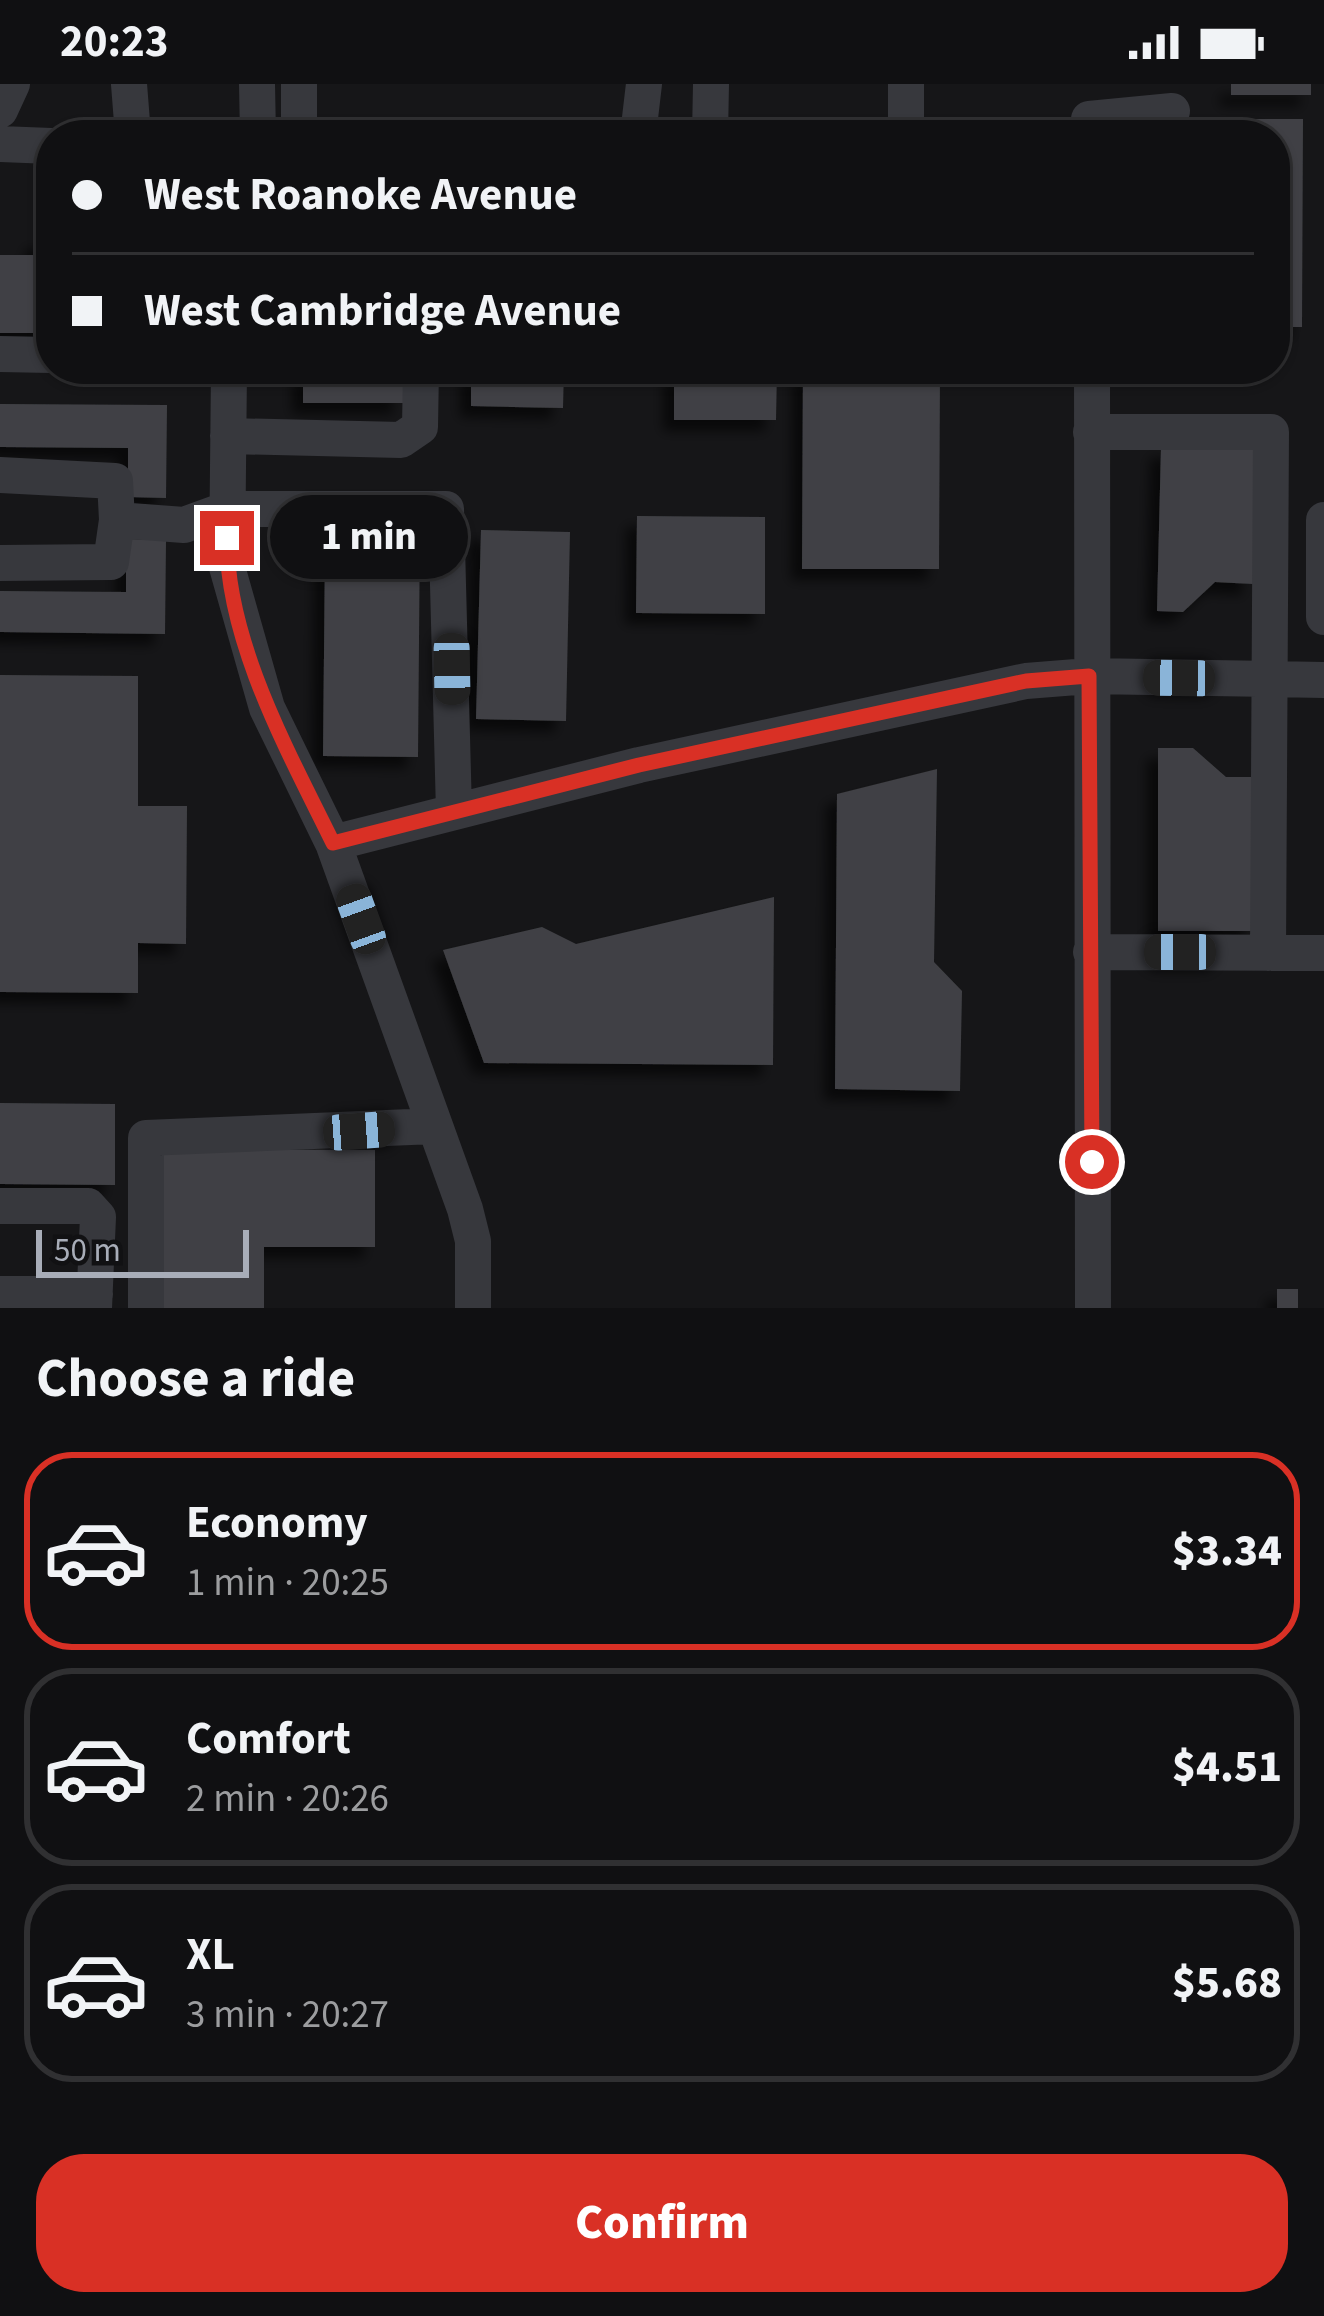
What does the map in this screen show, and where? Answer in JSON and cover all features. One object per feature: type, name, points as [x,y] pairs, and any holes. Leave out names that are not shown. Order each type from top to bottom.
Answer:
[{"type":"street","points":[[0,110],[12,84]]},
{"type":"street","points":[[129,84],[132,120]]},
{"type":"street","points":[[257,84],[258,120]]},
{"type":"street","points":[[299,84],[299,120]]},
{"type":"street","points":[[640,120],[644,84]]},
{"type":"street","points":[[710,84],[710,120]]},
{"type":"street","points":[[906,84],[906,120]]},
{"type":"street","points":[[1090,113],[1172,111]]},
{"type":"street","points":[[0,144],[36,145]]},
{"type":"street","points":[[0,354],[36,355]]},
{"type":"street","points":[[229,384],[227,567],[267,708],[333,843],[473,1240],[472,1308]]},
{"type":"street","points":[[228,436],[401,440],[420,427],[421,384]]},
{"type":"street","points":[[1092,384],[1093,1308]]},
{"type":"street","points":[[1091,432],[1271,432],[1268,952]]},
{"type":"street","points":[[0,475],[115,482],[117,520],[111,562],[0,563]]},
{"type":"street","points":[[117,520],[184,525],[228,509],[446,509],[454,812]]},
{"type":"street","points":[[1324,520],[1324,617]]},
{"type":"street","points":[[333,843],[639,765],[1026,681],[1089,676],[1324,680]]},
{"type":"street","points":[[1091,952],[1324,952]]},
{"type":"street","points":[[146,1308],[146,1138],[435,1126]]},
{"type":"street","points":[[0,1206],[88,1206],[98,1216],[95,1301],[0,1294]]},
{"type":"building","points":[[1231,84],[1311,84],[1311,95],[1231,95]]},
{"type":"building","points":[[1303,119],[1302,327],[1290,327],[1290,120],[1229,120]]},
{"type":"building","points":[[0,255],[36,255],[36,333],[0,333]]},
{"type":"building","points":[[303,384],[404,384],[404,403],[303,403]]},
{"type":"building","points":[[471,384],[564,384],[563,408],[471,406]]},
{"type":"building","points":[[674,384],[777,384],[776,420],[674,420]]},
{"type":"building","points":[[803,384],[940,384],[939,569],[802,569]]},
{"type":"building","points":[[0,404],[167,405],[166,498],[128,497],[128,448],[0,447]]},
{"type":"building","points":[[1161,447],[1255,448],[1253,584],[1215,582],[1183,612],[1157,611]]},
{"type":"building","points":[[637,516],[765,517],[765,614],[636,613]]},
{"type":"building","points":[[379,523],[420,523],[418,757],[323,756],[325,553],[378,554]]},
{"type":"building","points":[[481,530],[570,532],[566,721],[476,719]]},
{"type":"building","points":[[126,539],[166,540],[165,634],[0,632],[0,591],[126,592]]},
{"type":"building","points":[[0,675],[138,676],[138,806],[187,806],[186,944],[138,943],[138,993],[0,992]]},
{"type":"building","points":[[1158,748],[1193,748],[1226,777],[1255,777],[1255,931],[1158,931]]},
{"type":"building","points":[[937,769],[934,962],[962,991],[960,1091],[835,1089],[837,794]]},
{"type":"building","points":[[774,897],[773,1065],[484,1063],[443,950],[542,927],[576,944]]},
{"type":"building","points":[[0,1103],[115,1104],[115,1185],[0,1184]]},
{"type":"building","points":[[162,1149],[375,1150],[375,1247],[264,1247],[264,1308],[161,1308]]},
{"type":"building","points":[[1277,1289],[1298,1289],[1298,1308],[1277,1308]]},
{"type":"route","points":[[227,538],[227,567],[267,708],[333,843],[639,765],[1026,681],[1089,676],[1092,1162]]}]
